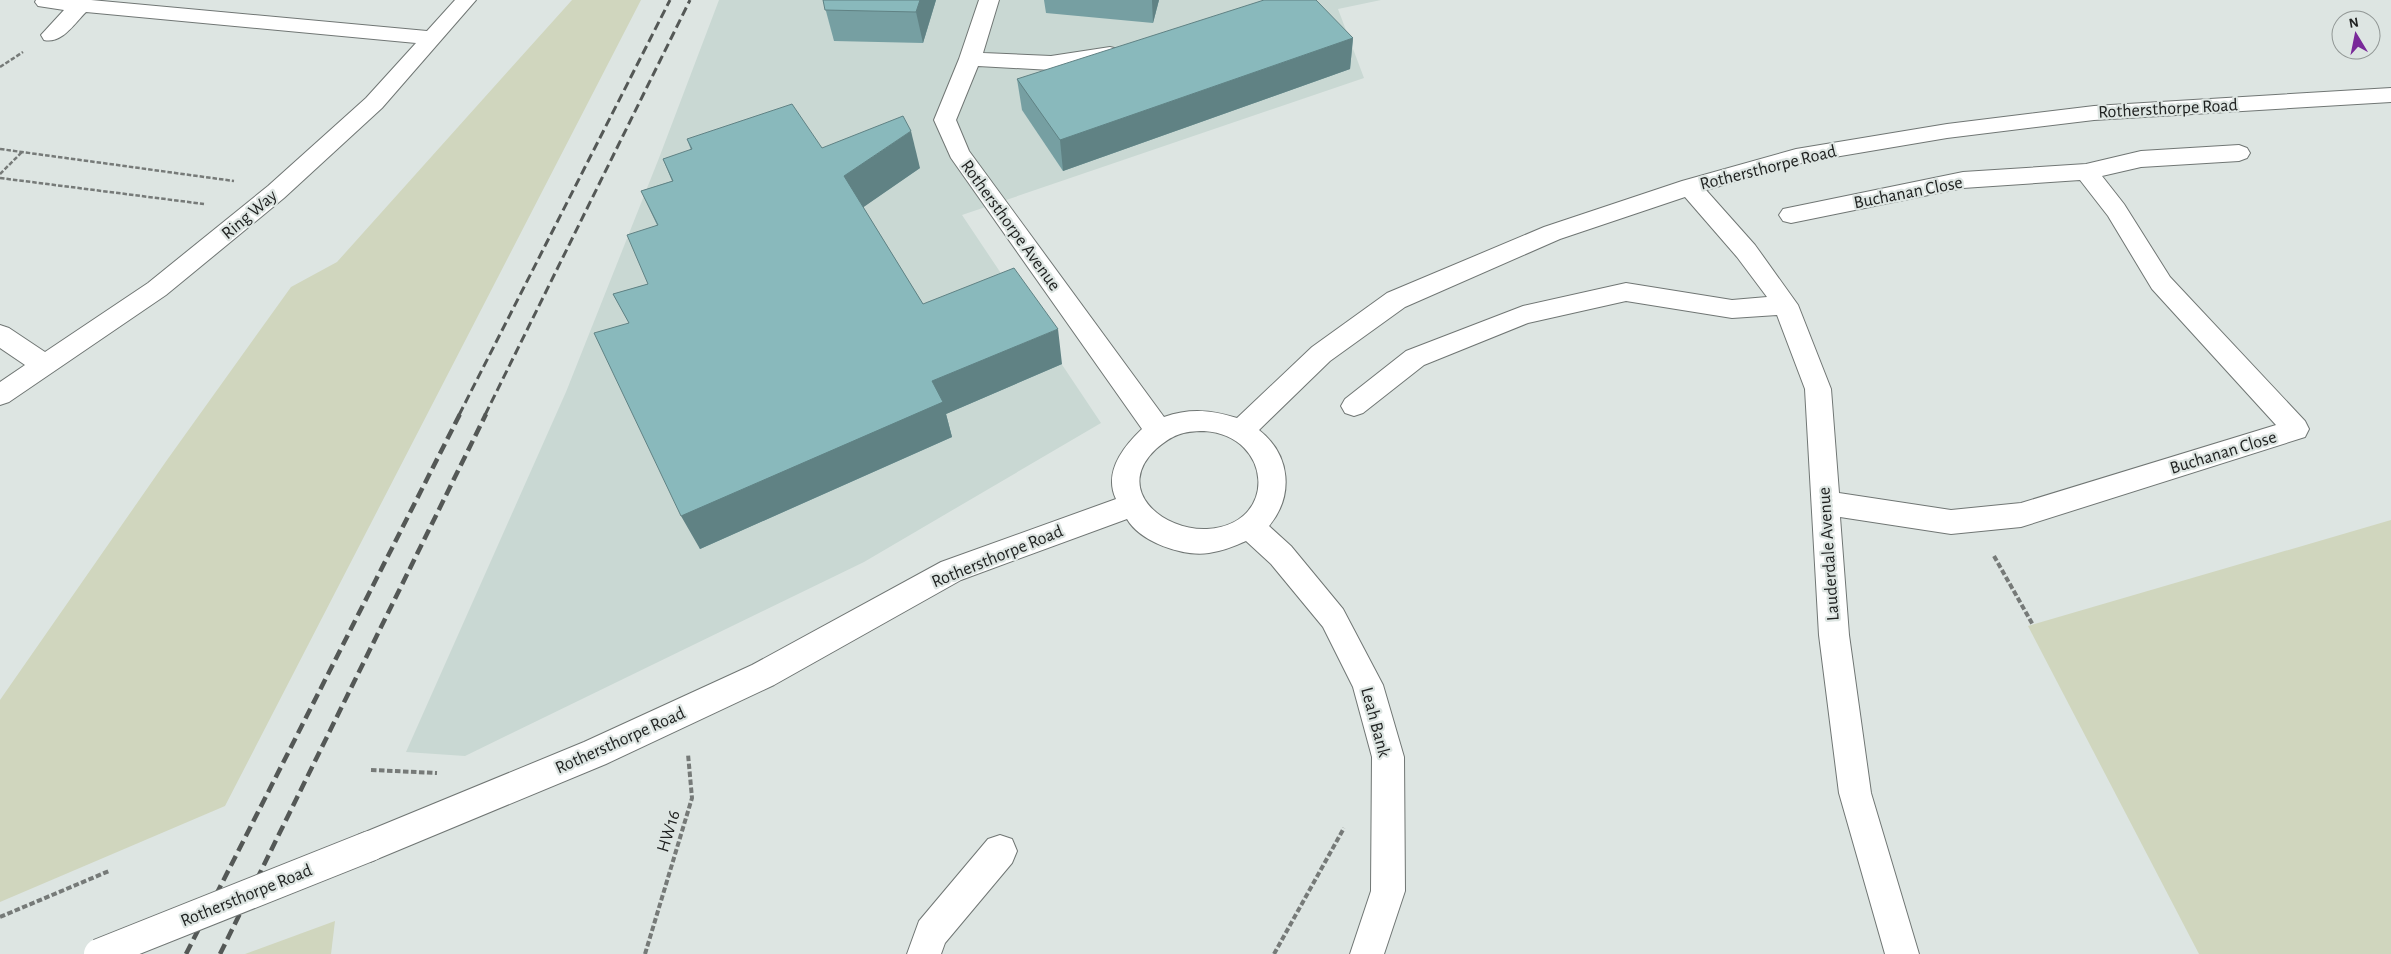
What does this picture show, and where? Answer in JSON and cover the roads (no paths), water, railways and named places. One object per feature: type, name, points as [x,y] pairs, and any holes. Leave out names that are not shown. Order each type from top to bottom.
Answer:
[{"type":"street","name":"Ring Way","points":[[0,395],[157,289],[281,187],[374,103],[466,0]]},
{"type":"street","name":"Rothersthorpe Avenue","points":[[989,0],[970,59],[945,120],[959,153],[1158,430]]},
{"type":"street","points":[[45,2],[432,38]]},
{"type":"street","points":[[51,35],[81,5]]},
{"type":"street","points":[[970,59],[1051,63],[1088,59],[1134,48]]},
{"type":"street","name":"Rothersthorpe Road","points":[[1241,431],[1321,354],[1396,300],[1552,233],[1690,187],[1804,154],[1946,131],[2094,112],[2391,95]]},
{"type":"street","name":"Buchanan Close","points":[[1792,215],[1963,180],[2086,172],[2141,159],[2239,152]]},
{"type":"street","name":"Buchanan Close","points":[[1825,503],[1951,522],[2021,515],[2296,429],[2161,283],[2116,210],[2086,172]]},
{"type":"street","name":"Lauderdale Avenue","points":[[1690,187],[1746,251],[1786,305],[1818,388],[1834,635],[1854,792],[1902,954]]},
{"type":"street","points":[[1354,406],[1415,358],[1523,315],[1626,292],[1732,309],[1786,305]]},
{"type":"street","points":[[0,335],[45,365]]},
{"type":"street","points":[[1214,421],[1241,431],[1257,442],[1268,458],[1274,476],[1273,494],[1264,512],[1250,527],[1226,538],[1198,542],[1170,537],[1147,524],[1131,505],[1125,484],[1128,463],[1140,444],[1158,430],[1185,422],[1214,421]]},
{"type":"street","name":"Rothersthorpe Road","points":[[99,954],[370,846],[586,757],[764,675],[951,571],[1131,505]]},
{"type":"street","name":"Leah Bank","points":[[1250,527],[1281,555],[1334,618],[1368,685],[1388,757],[1388,891],[1367,954]]},
{"type":"street","points":[[924,954],[931,933],[1000,851]]},
{"type":"railway","points":[[459,415],[670,0]]},
{"type":"railway","points":[[485,415],[690,0]]},
{"type":"railway","points":[[186,954],[460,414]]},
{"type":"railway","points":[[220,954],[486,414]]}]
